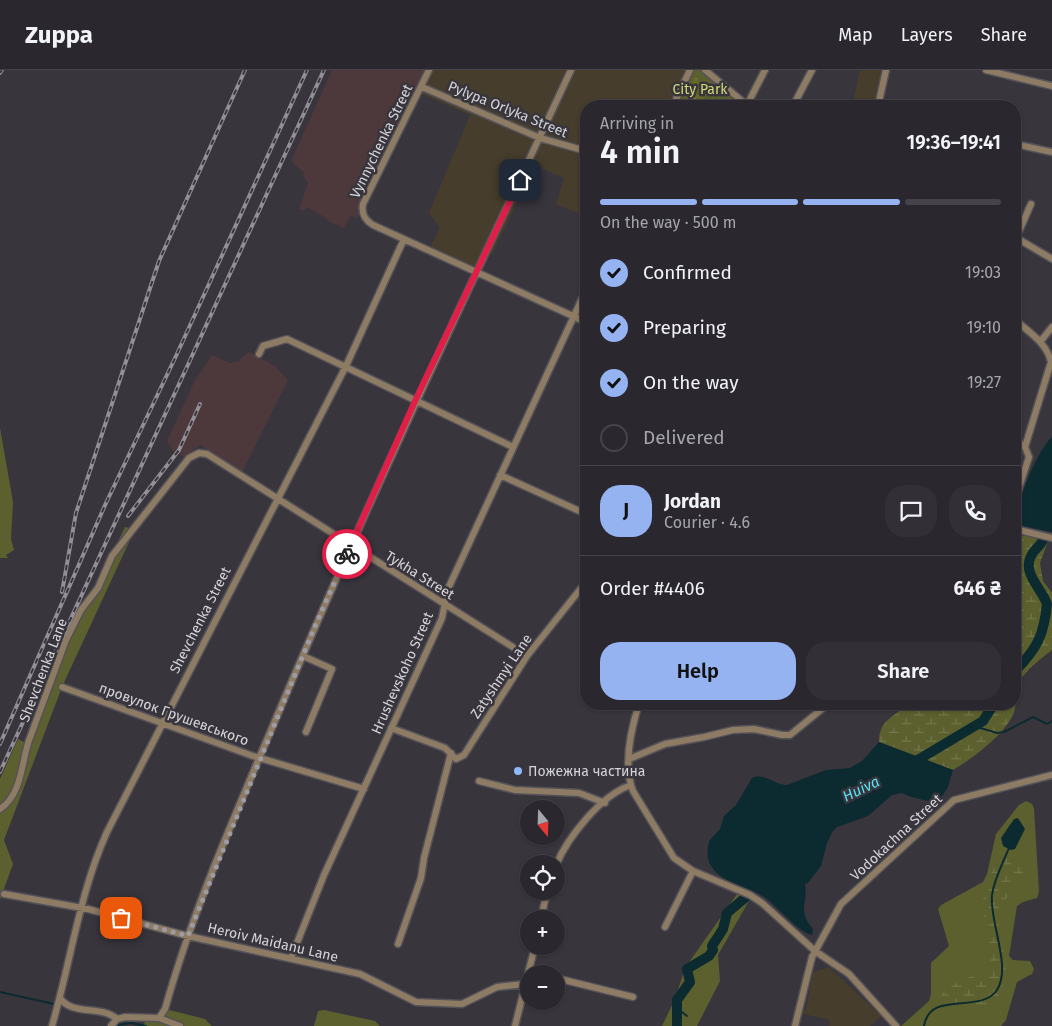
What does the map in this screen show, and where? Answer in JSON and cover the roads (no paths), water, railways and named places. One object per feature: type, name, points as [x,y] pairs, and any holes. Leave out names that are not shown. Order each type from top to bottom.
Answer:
[{"type":"street","name":"Vynnychenka Street","points":[[404,239],[369,222],[362,214],[363,204],[429,70]]},
{"type":"street","points":[[159,1018],[165,1009],[188,936],[303,656],[415,401],[572,70]]},
{"type":"street","points":[[676,100],[690,70]]},
{"type":"street","points":[[705,70],[740,100]]},
{"type":"street","points":[[750,100],[765,70]]},
{"type":"street","points":[[796,100],[812,70]]},
{"type":"street","points":[[879,100],[886,70]]},
{"type":"street","points":[[986,70],[1052,86]]},
{"type":"street","name":"Pylypa Orlyka Street","points":[[422,87],[540,138],[580,149]]},
{"type":"street","points":[[1021,145],[1052,152]]},
{"type":"street","points":[[1021,225],[1031,204]]},
{"type":"street","points":[[404,239],[580,319]]},
{"type":"street","name":"Shevchenka Street","points":[[52,1026],[80,908],[98,850],[161,723],[346,366],[404,239]]},
{"type":"street","points":[[1021,241],[1052,259]]},
{"type":"street","name":"Hrushevskoho Street","points":[[291,958],[324,875],[443,616],[446,591],[580,302]]},
{"type":"street","points":[[1021,325],[1040,342],[1048,353],[1051,364],[1025,447],[1028,462],[1021,482]]},
{"type":"street","points":[[1040,342],[1052,327]]},
{"type":"street","points":[[258,354],[264,346],[287,339],[513,448]]},
{"type":"street","points":[[1021,444],[1025,447]]},
{"type":"street","name":"Tykha Street","points":[[199,453],[207,454],[527,656]]},
{"type":"street","name":"Shevchenka Lane","points":[[0,809],[8,803],[18,781],[25,763],[26,743],[30,738],[66,640],[81,610],[98,588],[112,556],[189,458],[199,453]]},
{"type":"street","points":[[500,475],[580,511]]},
{"type":"street","points":[[1021,530],[1052,538]]},
{"type":"street","name":"Zatyshmyi Lane","points":[[453,756],[464,755],[527,656],[580,590]]},
{"type":"street","points":[[303,656],[332,669],[306,732]]},
{"type":"street","name":"провулок Грушевського","points":[[62,686],[260,757],[364,789]]},
{"type":"street","points":[[638,710],[629,759],[631,785],[668,851],[676,860],[693,871],[757,899],[815,951],[850,974],[896,1026]]},
{"type":"street","points":[[629,759],[666,744],[734,730],[754,728],[790,735],[821,710]]},
{"type":"street","points":[[391,728],[445,748],[453,756],[424,858],[421,878],[398,944]]},
{"type":"street","name":"Vodokachna Street","points":[[795,1026],[808,969],[815,951],[841,904],[950,803],[972,794],[1052,774]]},
{"type":"street","points":[[479,781],[516,790],[579,793],[604,803]]},
{"type":"street","points":[[562,855],[578,828],[604,803],[631,785]]},
{"type":"street","points":[[665,927],[693,871]]},
{"type":"street","name":"Heroiv Maidanu Lane","points":[[4,894],[80,908],[188,936],[360,974],[411,1000],[421,1003],[467,1003],[497,987],[520,985]]},
{"type":"street","points":[[565,980],[633,997]]},
{"type":"street","points":[[60,998],[68,1005],[111,1014],[117,1019]]},
{"type":"street","points":[[515,1026],[520,1007]]},
{"type":"street","points":[[111,1026],[117,1019],[125,1017],[159,1018],[180,1026]]},
{"type":"water","points":[[1052,437],[1052,532],[1023,526],[1021,522],[1022,495],[1033,467],[1046,443]]},
{"type":"water","points":[[879,742],[953,770],[948,787],[939,801],[920,799],[902,793],[892,795],[868,816],[837,827],[833,831],[827,843],[821,866],[808,883],[805,884],[804,911],[813,929],[812,935],[799,928],[767,899],[730,882],[711,867],[708,856],[709,841],[720,829],[724,816],[736,805],[752,778],[761,777],[787,785],[826,770],[850,768],[862,761]]},
{"type":"water","points":[[1018,818],[1025,829],[1015,849],[1011,850],[1003,846],[1001,838],[1014,819]]},
{"type":"waterway","name":"Huiva","points":[[1021,665],[1038,641],[1044,624],[1047,604],[1029,569],[1032,554],[1043,540]]},
{"type":"waterway","name":"Huiva","points":[[911,764],[983,721],[990,710]]},
{"type":"waterway","points":[[974,726],[997,733],[1004,732],[1033,717],[1047,724],[1052,721]]},
{"type":"waterway","points":[[924,1026],[928,1015],[936,1008],[945,1005],[979,1001],[989,997],[997,990],[1001,980],[1002,969],[992,895],[1009,848]]},
{"type":"waterway","name":"Huiva","points":[[677,1026],[677,1000],[690,982],[687,969],[709,956],[713,950],[712,946],[723,929],[727,913],[746,897]]},
{"type":"waterway","points":[[0,992],[54,1004]]},
{"type":"waterway","points":[[678,1013],[682,1012],[687,1016]]},
{"type":"waterway","points":[[118,1025],[131,1023],[146,1026]]},
{"type":"railway","points":[[62,592],[76,513],[159,261],[245,70]]},
{"type":"railway","points":[[0,744],[106,503],[176,356],[307,70]]},
{"type":"railway","points":[[0,772],[324,70]]},
{"type":"railway","points":[[128,516],[179,450],[200,404]]},
{"type":"place","name":"Пожежна частина","points":[[518,771]]},
{"type":"park label","name":"City Park","points":[[700,89]]}]
